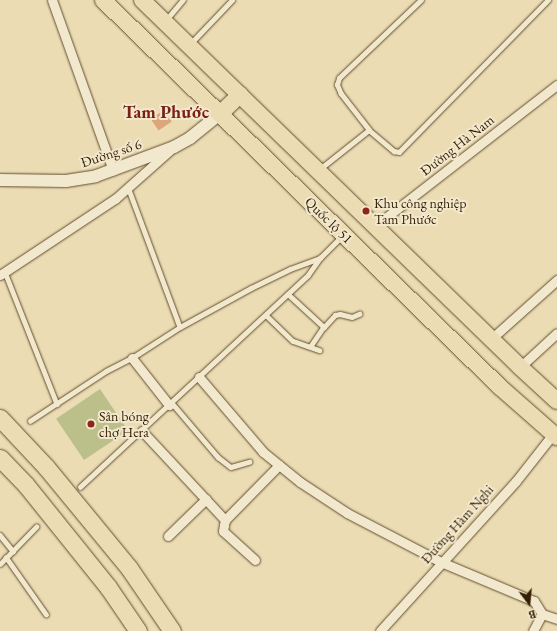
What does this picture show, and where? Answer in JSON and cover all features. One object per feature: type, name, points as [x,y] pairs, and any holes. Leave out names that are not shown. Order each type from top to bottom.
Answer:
[{"type":"highway","name":"Quốc lộ 51","points":[[103,0],[500,387],[556,434]]},
{"type":"highway","name":"Quốc lộ 51","points":[[147,3],[491,339],[557,401]]},
{"type":"highway","points":[[220,114],[240,95]]},
{"type":"highway","points":[[0,418],[46,467],[100,532],[129,568],[172,631]]},
{"type":"highway","points":[[0,458],[26,485],[108,586],[138,631]]},
{"type":"street","points":[[52,0],[113,170]]},
{"type":"street","name":"Đường Hà Nam","points":[[375,226],[557,85]]},
{"type":"street","name":"Đường số 6","points":[[0,180],[66,181],[96,176],[174,147],[190,138],[220,114]]},
{"type":"street","points":[[2,273],[87,218],[128,187],[174,147]]},
{"type":"street","points":[[491,339],[557,280]]},
{"type":"street","points":[[520,367],[557,333]]},
{"type":"street","points":[[132,358],[170,404]]},
{"type":"street","points":[[199,377],[263,452],[300,482],[347,513],[441,562],[534,601],[542,614],[557,619]]},
{"type":"street","points":[[142,431],[225,520]]},
{"type":"street","name":"Đường Hàm Nghi","points":[[380,631],[516,481],[556,434]]},
{"type":"street","points":[[255,560],[223,531],[225,520],[279,465]]},
{"type":"street","points":[[168,536],[206,499]]},
{"type":"street","points":[[532,631],[542,614]]},
{"type":"lane","points":[[164,21],[183,0]]},
{"type":"lane","points":[[189,45],[232,0]]},
{"type":"lane","points":[[421,0],[339,78],[336,85],[341,94],[369,130],[394,151],[399,152],[548,0]]},
{"type":"lane","points":[[318,171],[369,130]]},
{"type":"lane","points":[[128,187],[180,327]]},
{"type":"lane","points":[[80,487],[142,431],[308,275],[320,258],[344,235]]},
{"type":"lane","points":[[30,421],[180,327],[251,288],[290,269],[320,258]]},
{"type":"lane","points":[[2,273],[57,404]]},
{"type":"lane","points":[[288,294],[324,327]]},
{"type":"lane","points":[[266,314],[293,341],[319,350]]},
{"type":"lane","points":[[311,346],[334,315],[352,317],[359,314]]},
{"type":"lane","points":[[170,404],[218,457],[231,467],[249,462]]},
{"type":"lane","points":[[0,564],[36,527]]},
{"type":"lane","points":[[0,535],[13,551]]},
{"type":"lane","points":[[6,557],[46,614]]},
{"type":"green space","name":"Sân bóng chợ Hera","points":[[100,389],[128,430],[84,460],[56,419]]},
{"type":"building","points":[[164,110],[172,122],[159,131],[151,119]]},
{"type":"place","name":"Khu công nghiệp Tam Phước","points":[[366,211]]},
{"type":"place","name":"Sân bóng chợ Hera","points":[[91,424]]},
{"type":"district","name":"Tam Phước","points":[[166,112]]}]
